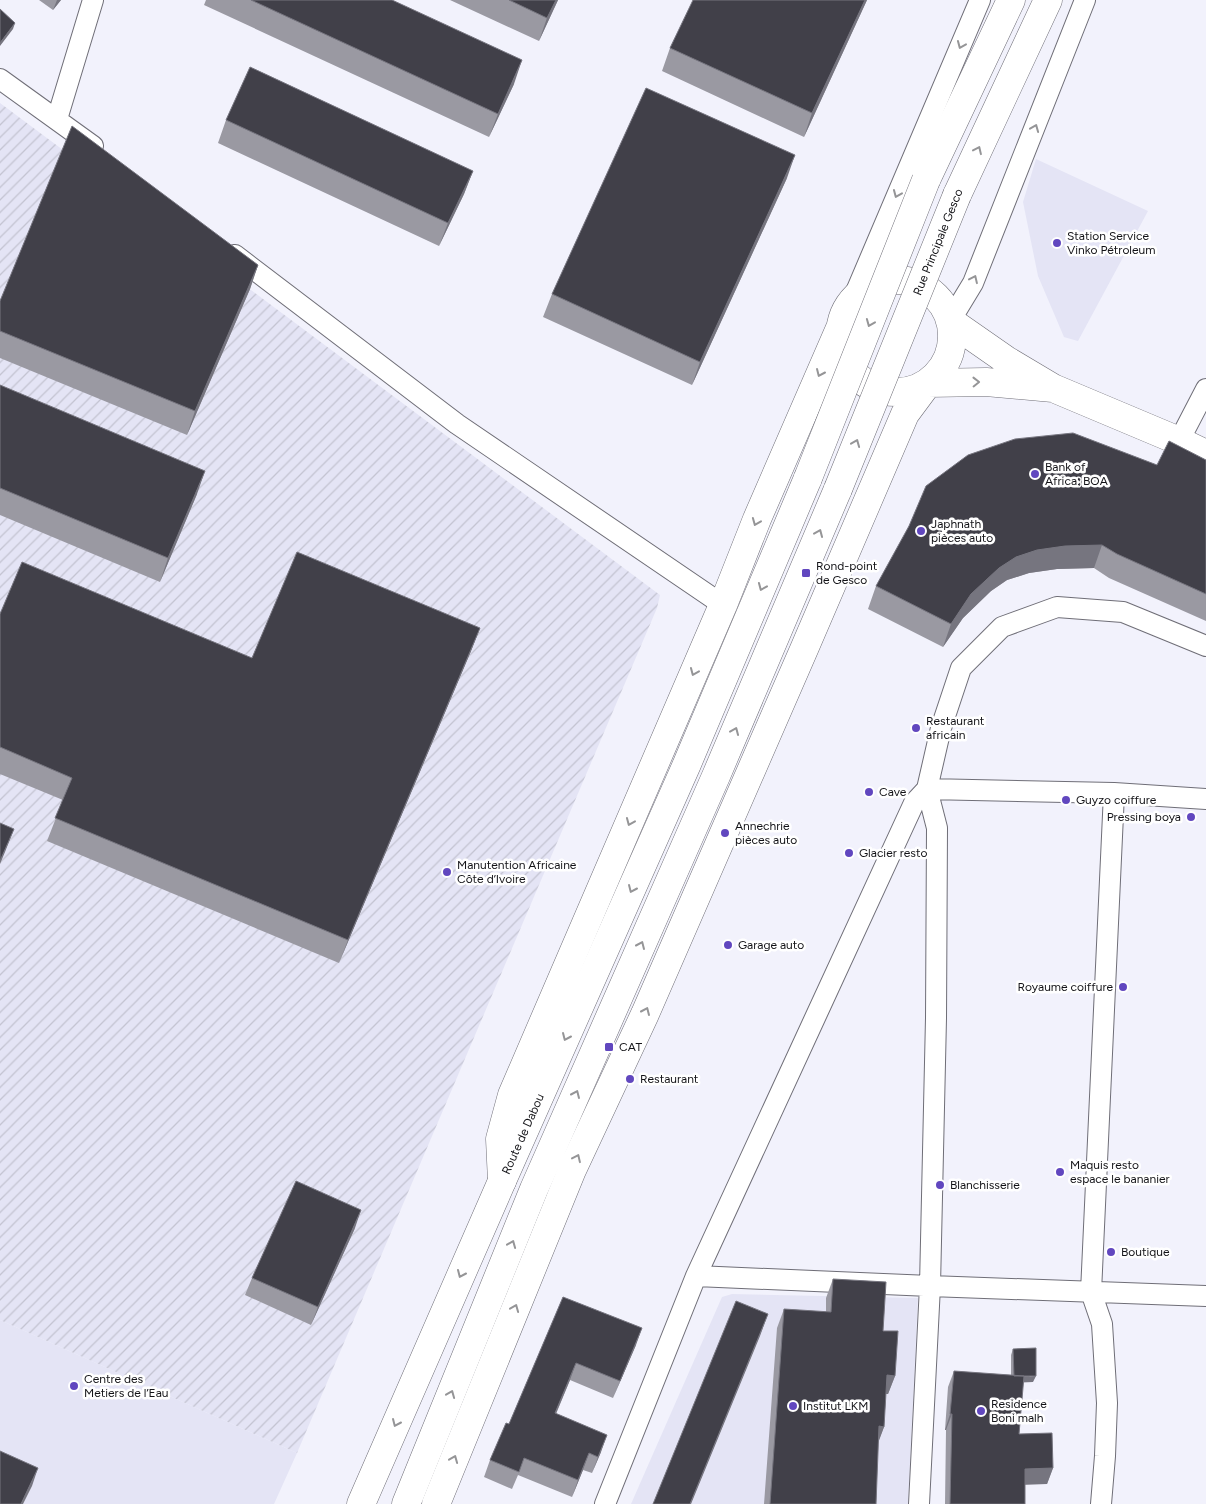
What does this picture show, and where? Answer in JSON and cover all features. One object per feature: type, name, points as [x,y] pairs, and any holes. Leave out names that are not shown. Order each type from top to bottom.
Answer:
[{"type":"main road","name":"Route de Dabou","points":[[361,1504],[687,764],[808,478],[926,180],[1011,0]]},
{"type":"main road","name":"Rue Principale Gesco","points":[[406,1504],[534,1189],[716,776],[838,489],[957,195],[1048,0]]},
{"type":"main road","points":[[436,1504],[572,1170],[645,1014],[905,414],[928,383],[940,371],[949,355],[952,338],[950,321],[942,305],[930,292],[915,284],[898,281],[881,283],[865,290],[852,301],[844,314],[840,328],[757,519],[723,605],[512,1095],[500,1139],[502,1181]]},
{"type":"main road","points":[[950,321],[1006,360],[1052,388],[1206,454]]},
{"type":"main road","points":[[840,328],[840,347],[847,364],[858,379],[874,388],[892,392],[911,390],[928,383],[986,382],[1052,388]]},
{"type":"street","points":[[57,119],[93,0]]},
{"type":"street","points":[[852,301],[980,0]]},
{"type":"street","points":[[950,321],[973,283],[1085,0]]},
{"type":"street","points":[[0,79],[104,155]]},
{"type":"street","points":[[222,245],[456,424],[723,605]]},
{"type":"street","points":[[1179,442],[1206,389]]},
{"type":"street","points":[[919,1504],[930,1286],[936,1018],[937,828],[927,789],[940,728],[961,668],[1002,627],[1057,607],[1123,612],[1206,646]]},
{"type":"street","points":[[605,1504],[696,1276],[914,803],[927,789],[1114,793],[1206,799]]},
{"type":"street","points":[[1101,1504],[1106,1456],[1107,1403],[1102,1324],[1091,1292],[1114,793]]},
{"type":"street","points":[[696,1276],[1206,1296]]},
{"type":"shaded area","points":[[0,103],[660,595],[657,608],[297,1453],[0,1320]]},
{"type":"shaded area","points":[[1036,159],[1148,211],[1078,341],[1064,337],[1038,276],[1023,202]]},
{"type":"shaded area","name":"Institut LKM","points":[[732,1294],[918,1298],[908,1504],[631,1504],[722,1297]]},
{"type":"shaded area","name":"Centre des Metiers de l’Eau","points":[[0,1320],[297,1453],[274,1504],[0,1504]]},
{"type":"building","points":[[251,0],[392,0],[522,60],[498,114]]},
{"type":"building","points":[[509,0],[556,0],[547,18]]},
{"type":"building","points":[[693,0],[865,0],[812,113],[670,48]]},
{"type":"building","points":[[0,9],[15,23],[0,43]]},
{"type":"building","points":[[250,67],[473,171],[448,223],[226,120]]},
{"type":"building","points":[[646,88],[795,155],[700,362],[552,294]]},
{"type":"building","points":[[72,126],[258,265],[195,411],[0,331],[0,301]]},
{"type":"building","points":[[0,385],[205,471],[168,558],[0,488]]},
{"type":"building","points":[[1073,433],[1157,465],[1169,441],[1206,460],[1206,594],[1117,554],[1102,545],[1065,546],[1037,550],[1016,557],[999,568],[971,594],[951,624],[876,586],[909,526],[926,486],[968,455],[1015,439]]},
{"type":"building","points":[[297,552],[480,628],[348,940],[55,818],[72,778],[0,747],[0,614],[22,562],[252,658]]},
{"type":"building","points":[[0,823],[14,829],[0,861]]},
{"type":"building","points":[[296,1181],[361,1210],[318,1307],[252,1278]]},
{"type":"building","points":[[833,1279],[886,1282],[883,1331],[898,1331],[895,1376],[887,1375],[884,1427],[879,1426],[876,1504],[770,1504],[784,1309],[831,1312]]},
{"type":"building","points":[[563,1297],[642,1328],[620,1381],[576,1363],[555,1413],[607,1435],[598,1457],[589,1453],[578,1480],[524,1458],[519,1472],[490,1460],[506,1423],[509,1424]]},
{"type":"building","points":[[736,1301],[768,1314],[690,1504],[653,1504]]},
{"type":"building","points":[[1036,1348],[1036,1376],[1014,1376],[1013,1349]]},
{"type":"building","points":[[954,1371],[1024,1376],[1019,1434],[1052,1433],[1053,1468],[1025,1469],[1025,1504],[950,1504],[952,1414],[950,1414]]},
{"type":"building","points":[[0,1451],[38,1468],[21,1504],[0,1504]]},
{"type":"place","name":"Station Service Vinko Pétroleum","points":[[1057,243]]},
{"type":"place","name":"Bank of Africa: BOA","points":[[1035,474]]},
{"type":"place","name":"Japhnath pièces auto","points":[[921,531]]},
{"type":"place","name":"Rond-point de Gesco","points":[[806,573]]},
{"type":"place","name":"Restaurant africain","points":[[916,728]]},
{"type":"place","name":"Cave","points":[[869,792]]},
{"type":"place","name":"Guyzo coiffure","points":[[1066,800]]},
{"type":"place","name":"Pressing boya","points":[[1191,817]]},
{"type":"place","name":"Annechrie pièces auto","points":[[725,833]]},
{"type":"place","name":"Glacier resto","points":[[849,853]]},
{"type":"place","name":"Manutention Africaine Côte d’Ivoire","points":[[447,872]]},
{"type":"place","name":"Garage auto","points":[[728,945]]},
{"type":"place","name":"Royaume coiffure","points":[[1123,987]]},
{"type":"place","name":"CAT","points":[[609,1047]]},
{"type":"place","name":"Restaurant","points":[[630,1079]]},
{"type":"place","name":"Maquis resto espace le bananier","points":[[1060,1172]]},
{"type":"place","name":"Blanchisserie","points":[[940,1185]]},
{"type":"place","name":"Boutique","points":[[1111,1252]]},
{"type":"place","name":"Centre des Metiers de l’Eau","points":[[74,1386]]},
{"type":"place","name":"Institut LKM","points":[[793,1406]]},
{"type":"place","name":"Residence Boni malh","points":[[981,1411]]}]
